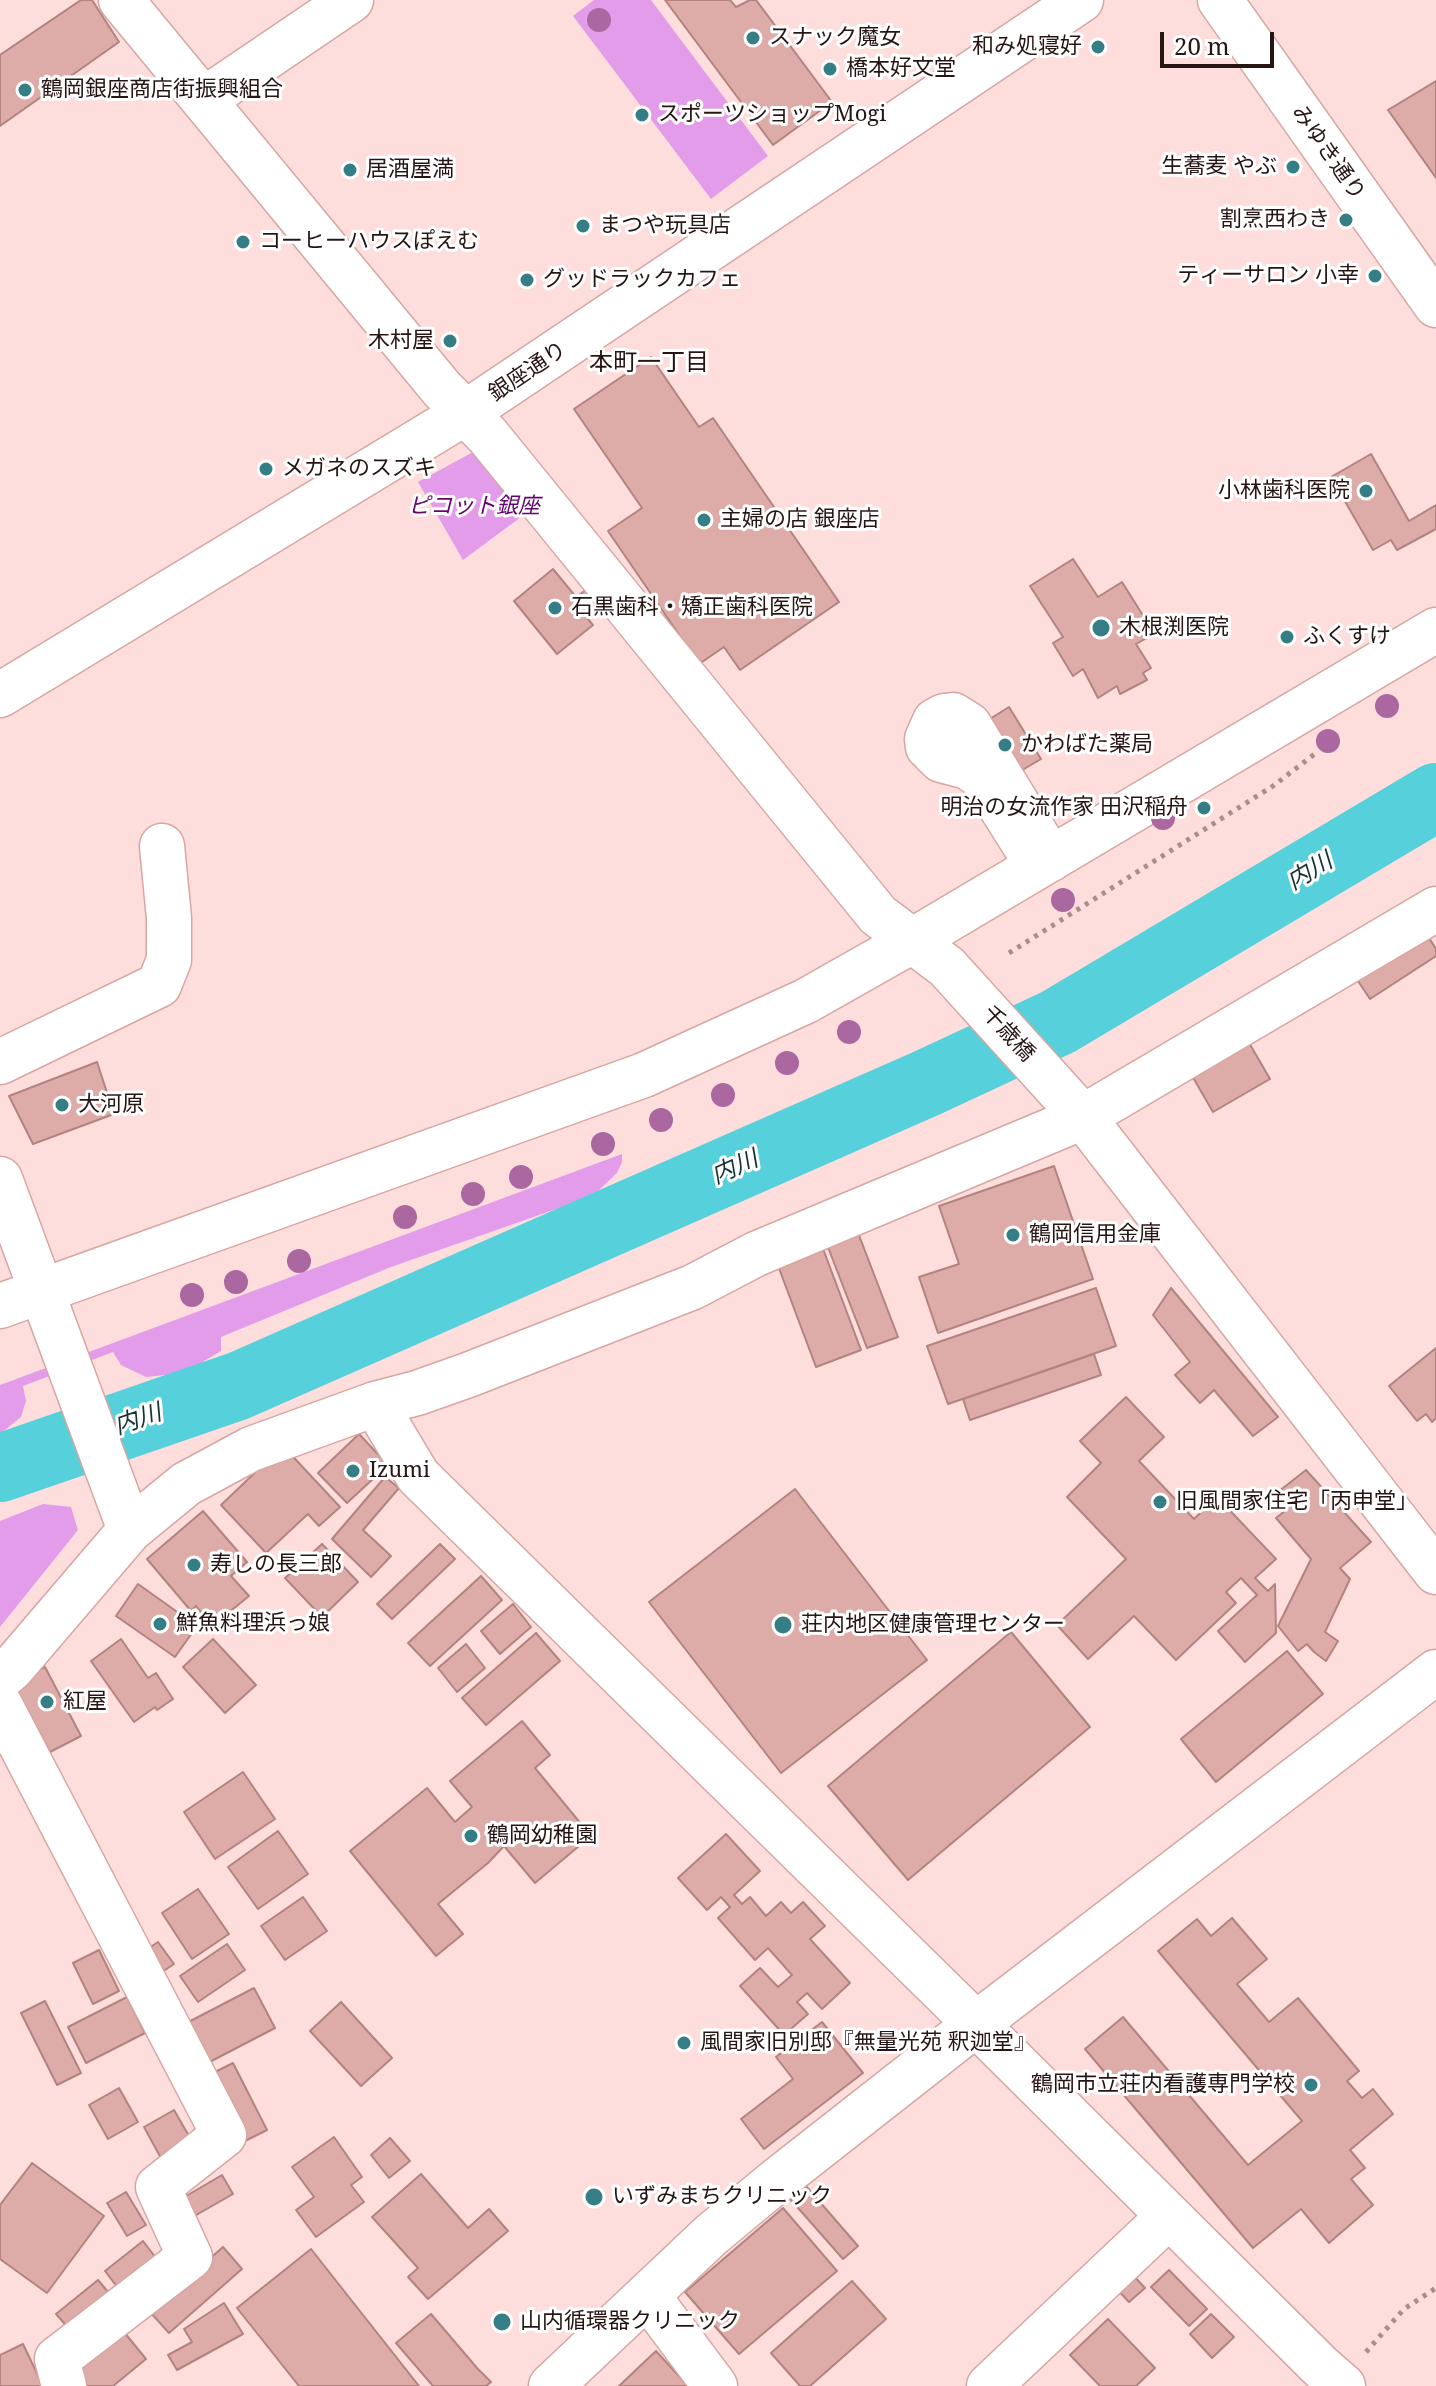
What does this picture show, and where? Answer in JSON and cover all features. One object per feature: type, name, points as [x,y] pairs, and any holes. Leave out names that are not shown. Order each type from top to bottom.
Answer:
[{"type":"street","name":"千歳橋","points":[[121,0],[442,389],[488,436],[878,915],[947,967],[1076,1109],[1436,1572]]},
{"type":"street","points":[[205,99],[351,0]]},
{"type":"street","name":"銀座通り","points":[[0,695],[465,413],[1081,0]]},
{"type":"street","name":"みゆき通り","points":[[1220,0],[1436,305]]},
{"type":"street","points":[[0,1306],[644,1075],[806,1001],[1436,630]]},
{"type":"street","points":[[0,1062],[159,985],[169,960],[169,918],[162,846]]},
{"type":"street","points":[[0,1678],[12,1668],[123,1512],[186,1484],[251,1449],[375,1404],[468,1375],[693,1287],[756,1254],[1076,1109],[1436,909]]},
{"type":"street","points":[[0,1179],[123,1512]]},
{"type":"street","points":[[375,1404],[418,1476],[1330,2374]]},
{"type":"street","points":[[551,2386],[711,2235],[776,2181],[1436,1672]]},
{"type":"street","points":[[0,1705],[224,2135],[158,2187],[190,2257],[57,2359],[64,2386]]},
{"type":"street","points":[[989,2386],[1169,2216]]},
{"type":"street","points":[[647,2295],[715,2386]]},
{"type":"path","points":[[1009,953],[1273,786],[1316,752]]},
{"type":"path","points":[[1330,2374],[1404,2309],[1436,2288]]},
{"type":"green space","points":[[594,0],[651,0],[768,156],[711,199],[573,16]]},
{"type":"green space","name":"ピコット銀座","points":[[475,451],[525,514],[463,560],[418,482]]},
{"type":"green space","points":[[622,1154],[617,1173],[598,1191],[562,1207],[391,1267],[221,1337],[221,1351],[184,1373],[146,1377],[121,1365],[113,1352],[23,1386],[26,1401],[21,1417],[0,1434],[0,1385]]},
{"type":"green space","points":[[43,1504],[71,1507],[78,1530],[0,1627],[0,1521]]},
{"type":"building","name":"鶴岡銀座商店街振興組合","points":[[81,0],[92,0],[119,42],[0,126],[0,55]]},
{"type":"building","points":[[665,0],[730,0],[736,7],[756,0],[832,102],[773,145]]},
{"type":"building","points":[[1436,81],[1436,178],[1388,110]]},
{"type":"building","name":"主婦の店 銀座店","points":[[651,357],[699,427],[713,418],[839,602],[740,670],[724,647],[699,664],[608,531],[642,508],[574,409]]},
{"type":"building","name":"小林歯科医院","points":[[1371,454],[1409,521],[1436,505],[1436,529],[1397,550],[1391,540],[1373,550],[1331,477]]},
{"type":"building","name":"木根渕医院","points":[[1073,559],[1098,597],[1122,582],[1149,625],[1139,631],[1145,639],[1136,644],[1151,668],[1143,673],[1147,680],[1120,694],[1117,686],[1098,698],[1083,669],[1073,676],[1053,643],[1063,637],[1030,586]]},
{"type":"building","name":"石黒歯科・矯正歯科医院","points":[[553,569],[576,597],[586,590],[596,602],[583,613],[593,625],[557,654],[514,601]]},
{"type":"building","name":"かわばた薬局","points":[[1009,707],[1041,759],[1000,783],[969,732]]},
{"type":"building","points":[[1426,933],[1436,949],[1436,956],[1370,999],[1356,978]]},
{"type":"building","points":[[1248,1041],[1270,1079],[1213,1112],[1191,1074]]},
{"type":"building","name":"大河原","points":[[97,1062],[114,1114],[33,1144],[9,1096]]},
{"type":"building","name":"鶴岡信用金庫","points":[[1054,1166],[1093,1279],[938,1333],[919,1277],[959,1264],[939,1206]]},
{"type":"building","points":[[857,1230],[898,1337],[867,1348],[826,1242]]},
{"type":"building","points":[[822,1246],[861,1350],[816,1367],[777,1263]]},
{"type":"building","points":[[1096,1288],[1116,1346],[948,1404],[927,1346]]},
{"type":"building","points":[[1171,1288],[1278,1417],[1253,1436],[1214,1390],[1200,1403],[1175,1375],[1190,1362],[1153,1315]]},
{"type":"building","points":[[1436,1348],[1436,1418],[1432,1422],[1426,1414],[1417,1421],[1389,1386]]},
{"type":"building","points":[[1094,1354],[1101,1375],[970,1420],[963,1399]]},
{"type":"building","points":[[1126,1397],[1164,1437],[1139,1461],[1194,1519],[1217,1497],[1276,1559],[1255,1578],[1268,1591],[1275,1584],[1276,1633],[1245,1662],[1218,1631],[1257,1595],[1241,1578],[1226,1592],[1236,1603],[1176,1660],[1134,1616],[1088,1659],[1057,1625],[1126,1559],[1067,1497],[1101,1463],[1080,1441]]},
{"type":"building","points":[[359,1434],[388,1465],[347,1503],[318,1473]]},
{"type":"building","points":[[283,1446],[340,1507],[319,1526],[308,1514],[266,1553],[221,1505]]},
{"type":"building","points":[[1306,1470],[1371,1542],[1340,1568],[1350,1579],[1325,1632],[1338,1641],[1326,1661],[1307,1644],[1298,1651],[1278,1626],[1311,1559],[1276,1518],[1286,1510],[1274,1495]]},
{"type":"building","points":[[385,1477],[399,1488],[363,1530],[391,1556],[371,1577],[332,1539]]},
{"type":"building","name":"荘内地区健康管理センター","points":[[795,1489],[927,1660],[781,1773],[649,1602]]},
{"type":"building","points":[[203,1511],[247,1562],[231,1576],[249,1596],[212,1626],[196,1606],[191,1611],[147,1559]]},
{"type":"building","points":[[322,1544],[358,1582],[322,1617],[285,1578]]},
{"type":"building","points":[[440,1544],[455,1559],[392,1619],[377,1604]]},
{"type":"building","points":[[481,1576],[502,1600],[430,1666],[408,1643]]},
{"type":"building","points":[[138,1584],[197,1626],[175,1657],[116,1616]]},
{"type":"building","points":[[513,1604],[531,1627],[500,1654],[481,1631]]},
{"type":"building","points":[[1011,1632],[1090,1727],[908,1880],[828,1786]]},
{"type":"building","points":[[536,1633],[560,1661],[486,1725],[462,1698]]},
{"type":"building","points":[[121,1639],[148,1678],[156,1673],[173,1699],[134,1722],[91,1661]]},
{"type":"building","points":[[213,1639],[256,1685],[225,1713],[183,1667]]},
{"type":"building","points":[[466,1644],[485,1668],[457,1692],[438,1668]]},
{"type":"building","points":[[1287,1651],[1323,1694],[1216,1782],[1181,1739]]},
{"type":"building","points":[[45,1667],[81,1736],[50,1752],[13,1685]]},
{"type":"building","points":[[522,1721],[550,1755],[535,1768],[591,1836],[535,1883],[504,1846],[438,1904],[463,1934],[436,1956],[350,1851],[427,1788],[455,1822],[472,1807],[450,1781]]},
{"type":"building","points":[[243,1772],[275,1819],[215,1859],[184,1812]]},
{"type":"building","points":[[278,1831],[308,1874],[258,1909],[228,1867]]},
{"type":"building","points":[[726,1834],[760,1871],[734,1895],[742,1904],[750,1897],[766,1916],[781,1902],[791,1913],[803,1902],[825,1926],[810,1939],[850,1983],[822,2009],[807,1993],[797,2002],[808,2014],[784,2035],[740,1986],[760,1968],[778,1987],[792,1975],[768,1948],[755,1960],[718,1918],[730,1907],[721,1897],[707,1910],[678,1878]]},
{"type":"building","points":[[198,1889],[229,1934],[192,1959],[162,1913]]},
{"type":"building","points":[[303,1897],[327,1931],[285,1960],[261,1926]]},
{"type":"building","name":"鶴岡市立荘内看護専門学校","points":[[1232,1918],[1267,1959],[1237,1984],[1269,2022],[1298,1998],[1359,2071],[1347,2081],[1362,2098],[1373,2089],[1393,2114],[1350,2150],[1365,2168],[1351,2179],[1373,2205],[1329,2243],[1301,2209],[1253,2248],[1085,2049],[1123,2017],[1248,2165],[1302,2121],[1158,1951],[1197,1919],[1211,1936]]},
{"type":"building","points":[[158,1942],[174,1964],[159,1974],[143,1952]]},
{"type":"building","points":[[227,1944],[245,1970],[198,2002],[180,1976]]},
{"type":"building","points":[[99,1950],[119,1991],[93,2004],[73,1963]]},
{"type":"building","points":[[254,1988],[275,2028],[198,2068],[177,2028]]},
{"type":"building","points":[[127,1997],[145,2033],[86,2063],[68,2027]]},
{"type":"building","points":[[45,2001],[81,2073],[57,2085],[21,2013]]},
{"type":"building","points":[[341,2002],[392,2058],[361,2086],[310,2031]]},
{"type":"building","points":[[822,2022],[863,2073],[764,2149],[741,2119],[793,2079],[776,2057]]},
{"type":"building","points":[[233,2063],[267,2130],[237,2145],[203,2078]]},
{"type":"building","points":[[119,2088],[138,2122],[108,2139],[89,2105]]},
{"type":"building","points":[[174,2110],[193,2143],[162,2160],[144,2127]]},
{"type":"building","points":[[334,2137],[362,2177],[351,2185],[364,2202],[316,2237],[296,2210],[314,2197],[292,2167]]},
{"type":"building","points":[[390,2138],[410,2161],[389,2178],[371,2155]]},
{"type":"building","points":[[32,2163],[104,2216],[47,2293],[0,2259],[0,2205]]},
{"type":"building","points":[[421,2174],[468,2228],[489,2209],[508,2231],[428,2299],[408,2277],[418,2268],[372,2217]]},
{"type":"building","points":[[222,2175],[233,2194],[191,2218],[181,2199]]},
{"type":"building","points":[[806,2186],[858,2246],[843,2259],[791,2200]]},
{"type":"building","points":[[126,2192],[146,2225],[127,2236],[107,2203]]},
{"type":"building","points":[[783,2208],[837,2271],[739,2354],[685,2292]]},
{"type":"building","points":[[143,2241],[159,2262],[121,2292],[105,2271]]},
{"type":"building","points":[[223,2247],[242,2269],[169,2333],[150,2312]]},
{"type":"building","points":[[311,2249],[419,2386],[299,2386],[237,2308]]},
{"type":"building","points":[[1169,2270],[1207,2309],[1189,2326],[1151,2287]]},
{"type":"building","points":[[1130,2272],[1145,2288],[1129,2302],[1114,2286]]},
{"type":"building","points":[[98,2280],[114,2299],[73,2333],[56,2314]]},
{"type":"building","points":[[852,2281],[886,2319],[810,2386],[800,2386],[771,2353]]},
{"type":"building","points":[[224,2303],[243,2334],[177,2370],[168,2355],[192,2342],[184,2329]]},
{"type":"building","points":[[431,2314],[491,2382],[486,2386],[433,2386],[396,2343]]},
{"type":"building","points":[[1211,2314],[1234,2337],[1212,2358],[1190,2334]]},
{"type":"building","points":[[1108,2319],[1155,2368],[1136,2386],[1100,2386],[1070,2355]]},
{"type":"building","points":[[124,2332],[146,2359],[113,2386],[78,2386],[70,2376]]},
{"type":"building","points":[[23,2344],[43,2386],[0,2386],[0,2355]]},
{"type":"building","points":[[656,2351],[688,2386],[619,2386],[638,2368]]},
{"type":"waterway","name":"内川","points":[[0,1468],[238,1386],[927,1083],[1058,1022],[1436,797]]},
{"type":"place","name":"スナック魔女","points":[[753,38]]},
{"type":"place","name":"和み処寝好","points":[[1098,47]]},
{"type":"place","name":"橋本好文堂","points":[[830,69]]},
{"type":"place","name":"鶴岡銀座商店街振興組合","points":[[25,90]]},
{"type":"place","name":"スポーツショップMogi","points":[[642,115]]},
{"type":"place","name":"生蕎麦 やぶ","points":[[1293,167]]},
{"type":"place","name":"居酒屋満","points":[[350,170]]},
{"type":"place","name":"割烹西わき","points":[[1346,220]]},
{"type":"place","name":"まつや玩具店","points":[[583,226]]},
{"type":"place","name":"コーヒーハウスぽえむ","points":[[243,242]]},
{"type":"place","name":"ティーサロン 小幸","points":[[1375,276]]},
{"type":"place","name":"グッドラックカフェ","points":[[527,280]]},
{"type":"place","name":"木村屋","points":[[450,341]]},
{"type":"place","name":"メガネのスズキ","points":[[266,469]]},
{"type":"place","name":"小林歯科医院","points":[[1366,491]]},
{"type":"place","name":"主婦の店 銀座店","points":[[704,520]]},
{"type":"place","name":"石黒歯科・矯正歯科医院","points":[[555,608]]},
{"type":"place","name":"木根渕医院","points":[[1101,628]]},
{"type":"place","name":"ふくすけ","points":[[1287,637]]},
{"type":"place","name":"かわばた薬局","points":[[1005,745]]},
{"type":"place","name":"明治の女流作家 田沢稲舟","points":[[1204,808]]},
{"type":"place","name":"大河原","points":[[62,1105]]},
{"type":"place","name":"鶴岡信用金庫","points":[[1013,1235]]},
{"type":"place","name":"Izumi","points":[[353,1471]]},
{"type":"place","name":"旧風間家住宅「丙申堂」","points":[[1160,1502]]},
{"type":"place","name":"寿しの長三郎","points":[[194,1565]]},
{"type":"place","name":"鮮魚料理浜っ娘","points":[[160,1624]]},
{"type":"place","name":"荘内地区健康管理センター","points":[[783,1625]]},
{"type":"place","name":"紅屋","points":[[47,1702]]},
{"type":"place","name":"鶴岡幼稚園","points":[[471,1836]]},
{"type":"place","name":"風間家旧別邸『無量光苑 釈迦堂』","points":[[684,2043]]},
{"type":"place","name":"鶴岡市立荘内看護専門学校","points":[[1311,2085]]},
{"type":"place","name":"いずみまちクリニック","points":[[594,2197]]},
{"type":"place","name":"山内循環器クリニック","points":[[502,2322]]},
{"type":"district","name":"本町一丁目","points":[[649,363]]}]
